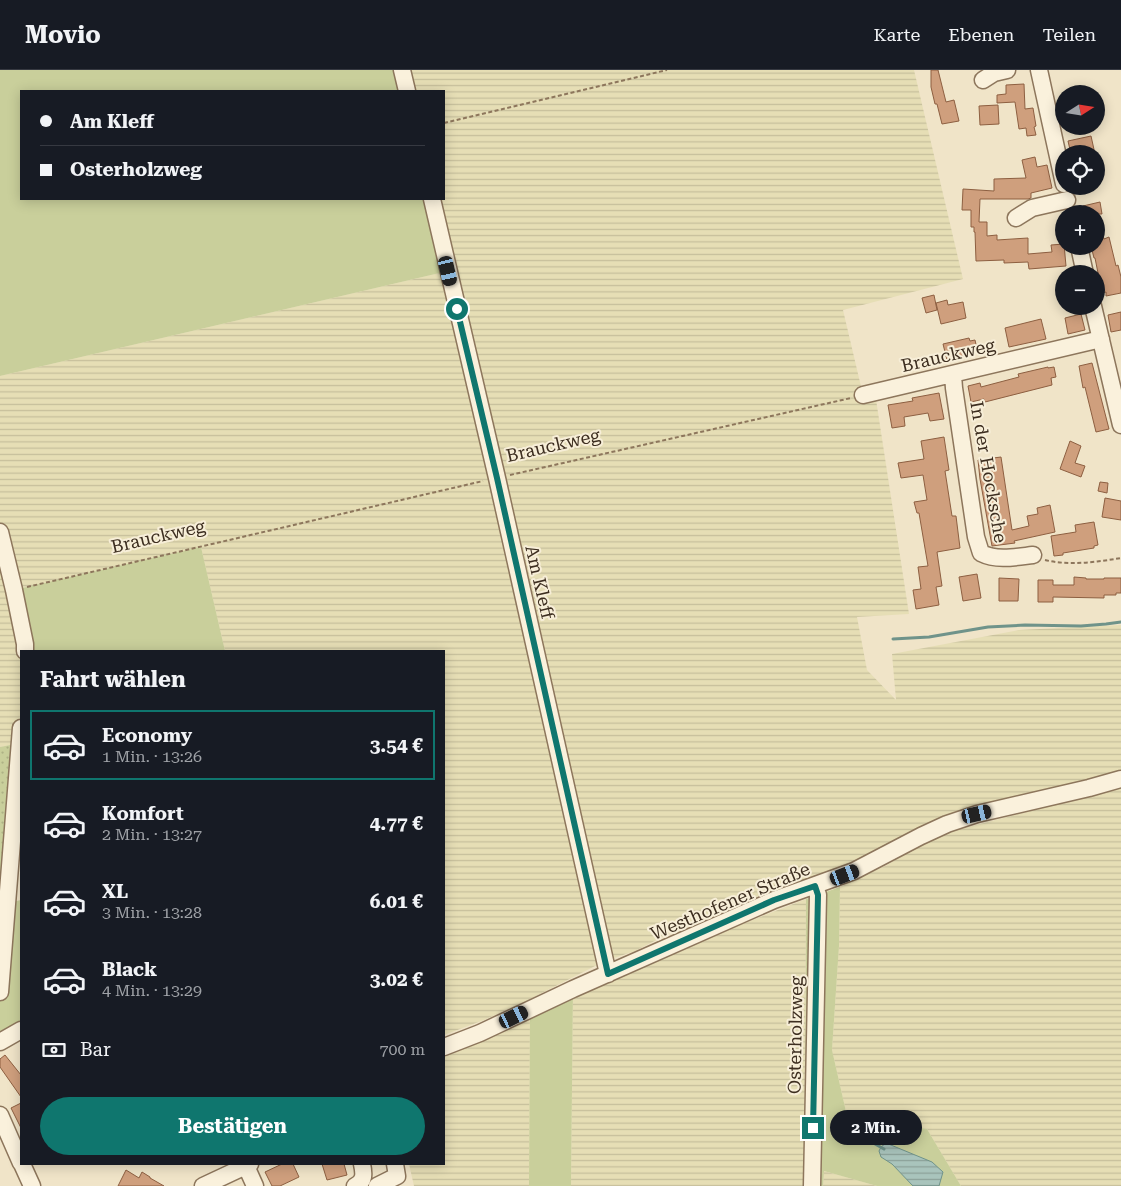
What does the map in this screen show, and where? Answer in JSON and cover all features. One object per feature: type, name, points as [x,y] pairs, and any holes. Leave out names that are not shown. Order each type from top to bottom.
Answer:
[{"type":"street","points":[[402,70],[407,90]]},
{"type":"street","points":[[983,80],[994,73],[1008,70]]},
{"type":"street","points":[[1016,218],[1032,208],[1066,196],[1038,70]]},
{"type":"street","name":"Am Kleff","points":[[432,200],[497,478],[608,974]]},
{"type":"street","points":[[1095,315],[1121,425]]},
{"type":"street","name":"Brauckweg","points":[[863,395],[1101,339]]},
{"type":"street","name":"In der Hocksche","points":[[953,375],[976,537],[981,553],[988,556],[1009,558],[1034,555]]},
{"type":"street","points":[[0,532],[14,590],[25,650]]},
{"type":"street","points":[[0,992],[20,741]]},
{"type":"street","name":"Westhofener Straße","points":[[445,1047],[480,1033],[573,989],[774,900],[854,871],[947,824],[977,814],[1089,788],[1121,778]]},
{"type":"street","name":"Osterholzweg","points":[[812,1186],[818,895],[815,886]]},
{"type":"street","points":[[1,1038],[20,1030]]},
{"type":"street","points":[[0,1115],[20,1161]]},
{"type":"street","points":[[22,1165],[32,1186]]},
{"type":"street","points":[[203,1186],[248,1165],[255,1186]]},
{"type":"street","points":[[355,1186],[362,1181],[362,1165]]},
{"type":"street","points":[[377,1186],[397,1176],[395,1165]]},
{"type":"path","points":[[445,123],[667,70]]},
{"type":"path","name":"Brauckweg","points":[[14,590],[863,395]]},
{"type":"path","points":[[1034,555],[1058,563],[1100,562],[1121,558]]},
{"type":"shaded area","points":[[402,70],[914,70],[963,279],[843,310],[863,395],[875,393],[909,614],[857,617],[867,670],[896,700],[892,654],[1019,630],[1121,625],[1121,772],[933,822],[851,864],[818,877],[763,894],[670,933],[635,951],[605,961],[524,1002],[445,1035],[445,650],[225,650],[201,547],[20,650],[20,743],[0,747],[0,376],[448,271],[432,200],[445,200],[445,90],[407,90]]},
{"type":"shaded area","points":[[1121,788],[1121,1186],[961,1186],[927,1129],[847,1116],[832,1050],[839,946],[840,887],[887,865],[917,847],[949,832]]},
{"type":"shaded area","points":[[806,899],[805,1186],[571,1186],[573,989],[661,958]]},
{"type":"shaded area","points":[[530,1009],[529,1186],[414,1186],[409,1165],[445,1165],[445,1047]]},
{"type":"shaded area","points":[[824,1171],[877,1186],[823,1186]]},
{"type":"green space","points":[[0,70],[402,70],[407,90],[20,90],[20,200],[432,200],[448,271],[0,376]]},
{"type":"green space","points":[[201,547],[225,650],[25,650],[14,590]]},
{"type":"green space","points":[[20,743],[0,985],[0,747]]},
{"type":"green space","points":[[840,887],[839,946],[832,1050],[847,1116],[927,1129],[961,1186],[877,1186],[824,1171],[823,1186],[805,1186],[806,899]]},
{"type":"green space","points":[[20,900],[20,1031],[3,1040],[0,1033],[0,992],[7,903]]},
{"type":"green space","points":[[573,989],[571,1186],[529,1186],[530,1009]]},
{"type":"water","points":[[886,1143],[932,1162],[943,1172],[939,1186],[913,1186],[892,1164],[881,1157],[879,1151]]},
{"type":"building","points":[[931,70],[938,70],[946,102],[954,100],[959,121],[942,124],[931,87]]},
{"type":"building","points":[[1024,84],[1025,109],[1033,108],[1036,135],[1027,136],[1026,128],[1019,129],[1015,102],[997,103],[997,95],[1006,94],[1006,85]]},
{"type":"building","points":[[998,105],[999,124],[980,125],[979,106]]},
{"type":"building","points":[[1091,136],[1093,145],[1069,145],[1068,141]]},
{"type":"building","points":[[1035,157],[1037,167],[1047,165],[1052,188],[1031,193],[1031,198],[1028,199],[980,199],[979,222],[987,222],[987,236],[997,235],[997,240],[1028,238],[1028,254],[1052,252],[1051,245],[1055,245],[1055,255],[1065,255],[1066,265],[1029,269],[1028,262],[1004,263],[1004,260],[976,261],[975,232],[974,227],[971,227],[971,210],[962,210],[963,189],[994,191],[994,179],[1026,178],[1022,160]]},
{"type":"building","points":[[1100,202],[1100,205],[1087,205]]},
{"type":"building","points":[[1109,237],[1116,266],[1118,265],[1121,277],[1121,293],[1106,296],[1105,265],[1096,265],[1093,255],[1105,255],[1105,239]]},
{"type":"building","points":[[934,295],[937,310],[926,313],[922,298]]},
{"type":"building","points":[[947,300],[948,305],[963,302],[966,318],[941,324],[936,303]]},
{"type":"building","points":[[1121,312],[1121,330],[1111,332],[1108,315]]},
{"type":"building","points":[[1081,315],[1085,330],[1068,334],[1065,318]]},
{"type":"building","points":[[1041,319],[1046,339],[1009,347],[1005,328]]},
{"type":"building","points":[[969,338],[970,341],[975,340],[977,349],[972,350],[973,354],[947,360],[943,344]]},
{"type":"building","points":[[1092,363],[1109,429],[1096,432],[1085,387],[1083,388],[1079,366]]},
{"type":"building","points":[[1054,367],[1056,377],[1051,378],[1052,385],[985,402],[984,399],[971,402],[968,386],[980,383],[981,387],[1019,377],[1018,374]]},
{"type":"building","points":[[939,393],[944,419],[930,421],[928,413],[904,417],[905,426],[892,428],[888,405],[913,401],[912,398]]},
{"type":"building","points":[[944,437],[949,470],[945,471],[952,516],[956,516],[960,548],[937,552],[942,586],[936,587],[939,605],[916,609],[913,590],[921,589],[918,567],[928,566],[919,513],[917,513],[914,502],[927,500],[923,475],[901,478],[898,463],[924,459],[921,441]]},
{"type":"building","points":[[1070,441],[1081,446],[1075,463],[1085,466],[1081,477],[1060,469]]},
{"type":"building","points":[[1001,457],[1012,530],[1029,526],[1027,516],[1038,514],[1037,508],[1050,505],[1055,532],[1014,541],[1015,543],[992,546],[978,460]]},
{"type":"building","points":[[1100,482],[1108,483],[1107,493],[1098,491]]},
{"type":"building","points":[[1105,498],[1121,501],[1121,520],[1102,517]]},
{"type":"building","points":[[1094,522],[1098,545],[1094,546],[1094,548],[1054,556],[1051,536],[1076,532],[1075,525]]},
{"type":"building","points":[[977,574],[981,598],[963,601],[959,577]]},
{"type":"building","points":[[1074,577],[1086,579],[1121,578],[1121,593],[1104,595],[1104,598],[1053,597],[1053,602],[1038,602],[1038,580],[1053,580],[1053,585],[1074,585]]},
{"type":"building","points":[[999,578],[1019,579],[1018,601],[999,601]]},
{"type":"building","points":[[5,1055],[20,1074],[20,1096],[0,1067],[0,1059]]},
{"type":"building","points":[[20,1104],[20,1126],[11,1108]]},
{"type":"building","points":[[280,1165],[293,1165],[299,1177],[280,1186],[272,1186],[265,1172]]},
{"type":"building","points":[[322,1165],[344,1165],[347,1175],[327,1180]]},
{"type":"building","points":[[126,1170],[139,1178],[142,1172],[164,1186],[118,1186]]},
{"type":"waterway","points":[[893,639],[929,637],[988,627],[1025,625],[1081,626],[1121,622]]},
{"type":"waterway","points":[[836,1130],[859,1135],[884,1149]]},
{"type":"route","points":[[457,309],[497,478],[608,974],[774,900],[815,886],[818,895],[813,1128]]}]
